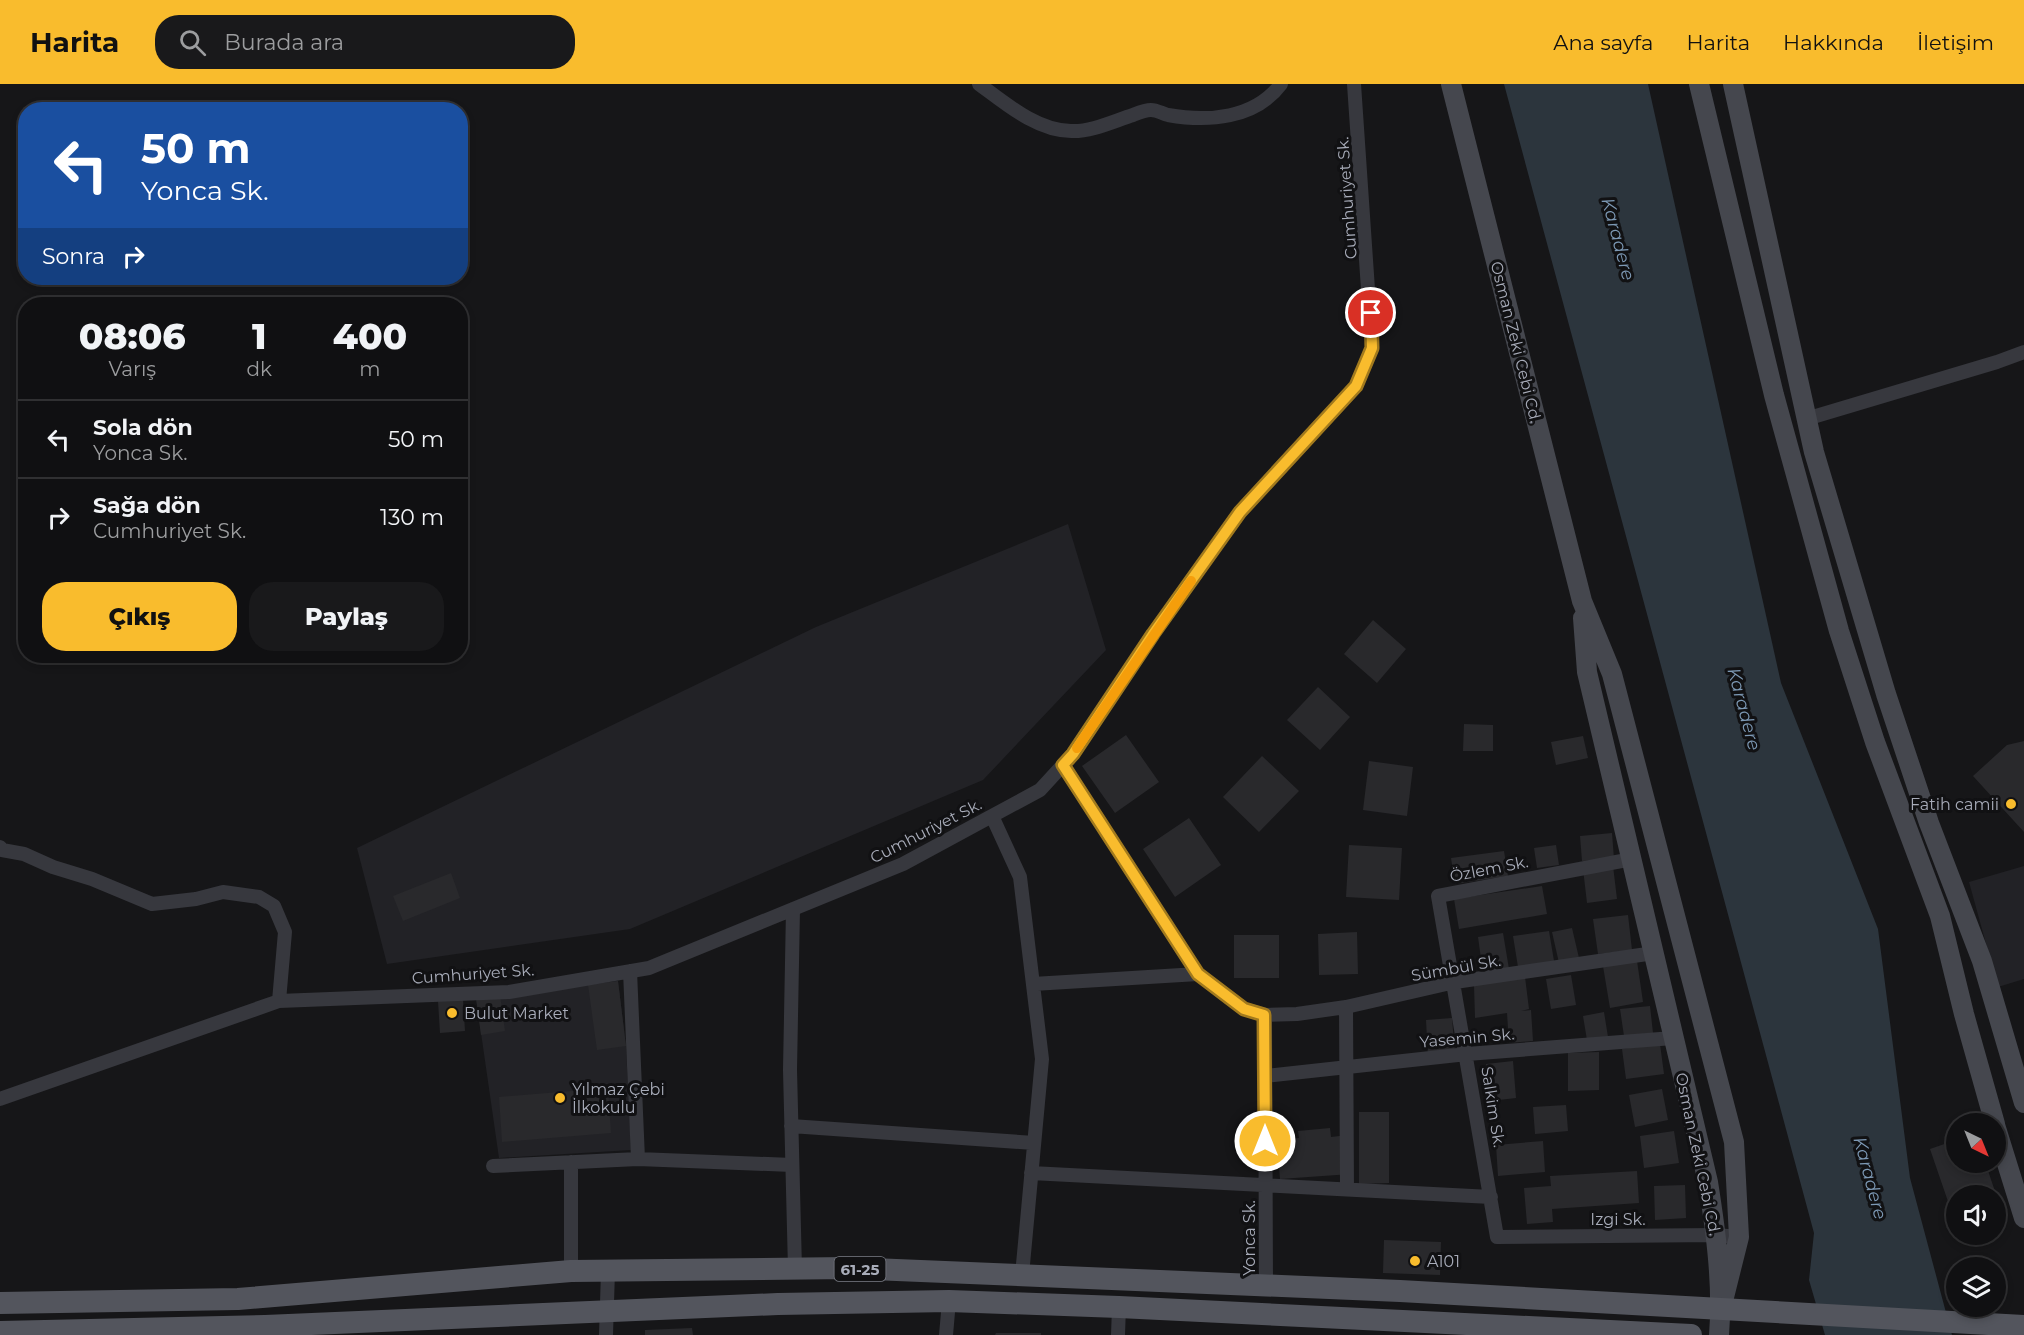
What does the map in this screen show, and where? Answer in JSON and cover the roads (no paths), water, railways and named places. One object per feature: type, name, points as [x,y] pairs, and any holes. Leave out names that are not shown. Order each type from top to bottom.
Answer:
[{"type":"main road","name":"Osman Zeki Cebi Cd.","points":[[1451,84],[1582,601],[1612,674],[1734,1142],[1738,1237],[1721,1309]]},
{"type":"main road","points":[[1699,84],[1774,395],[1839,631],[1875,742],[1940,916],[1992,1113]]},
{"type":"main road","points":[[1733,84],[1806,419],[1886,694],[1929,823],[1982,961],[2024,1103]]},
{"type":"main road","name":"Osman Zeki Cebi Cd.","points":[[1582,601],[1587,672],[1708,1182],[1716,1235],[1721,1309]]},
{"type":"main road","points":[[2006,1160],[2024,1218]]},
{"type":"main road","name":"61-25","points":[[0,1303],[238,1299],[571,1271],[848,1268],[1266,1286],[2024,1326]]},
{"type":"main road","name":"61-25","points":[[0,1332],[390,1328],[607,1310],[949,1301],[1691,1335]]},
{"type":"main road","points":[[1719,1335],[1721,1309]]},
{"type":"street","points":[[979,84],[1043,125],[1072,131],[1150,110],[1167,115],[1210,119],[1242,113],[1273,94],[1281,84]]},
{"type":"street","name":"Cumhuriyet Sk.","points":[[0,1099],[279,1001],[509,992],[649,968],[903,864],[1040,790],[1073,754],[1153,634],[1240,512],[1356,386],[1372,348],[1354,84]]},
{"type":"street","points":[[1806,419],[2024,352]]},
{"type":"street","points":[[1063,765],[1198,974],[1244,1009],[1264,1015]]},
{"type":"street","points":[[992,816],[1020,877],[1042,1059],[1022,1275]]},
{"type":"street","points":[[0,847],[2,850],[24,854],[53,867],[92,879],[152,904],[196,899],[223,892],[259,897],[274,906],[285,932],[279,1001]]},
{"type":"street","name":"Özlem Sk.","points":[[1455,982],[1438,896],[1632,859]]},
{"type":"street","points":[[793,909],[790,1070],[795,1269]]},
{"type":"street","name":"Sümbül Sk.","points":[[1264,1015],[1297,1014],[1346,1007],[1455,982],[1654,953]]},
{"type":"street","points":[[630,971],[638,1159]]},
{"type":"street","points":[[1032,984],[1198,974]]},
{"type":"street","name":"Salkim Sk.","points":[[1455,982],[1497,1237]]},
{"type":"street","points":[[1346,1007],[1347,1189]]},
{"type":"street","name":"Yonca Sk.","points":[[1264,1015],[1266,1286]]},
{"type":"street","name":"Yasemin Sk.","points":[[1265,1076],[1467,1054],[1673,1038]]},
{"type":"street","points":[[791,1126],[1034,1143]]},
{"type":"street","points":[[493,1166],[638,1159],[792,1166]]},
{"type":"street","points":[[571,1162],[571,1271]]},
{"type":"street","points":[[1031,1173],[1491,1197]]},
{"type":"street","name":"Izgi Sk.","points":[[1497,1237],[1716,1235],[1738,1237]]},
{"type":"street","points":[[606,1335],[608,1271]]},
{"type":"street","points":[[946,1335],[949,1301]]},
{"type":"street","points":[[1118,1335],[1119,1307]]},
{"type":"water","name":"Karadere","points":[[1504,84],[1648,84],[1781,683],[1878,929],[1910,1178],[1952,1335],[1825,1335],[1809,1280],[1814,1233]]},
{"type":"place","name":"Fatih camii","points":[[2011,804]]},
{"type":"place","name":"Bulut Market","points":[[452,1013]]},
{"type":"place","name":"Yılmaz Çebi İlkokulu","points":[[560,1098]]},
{"type":"place","name":"A101","points":[[1415,1261]]}]
